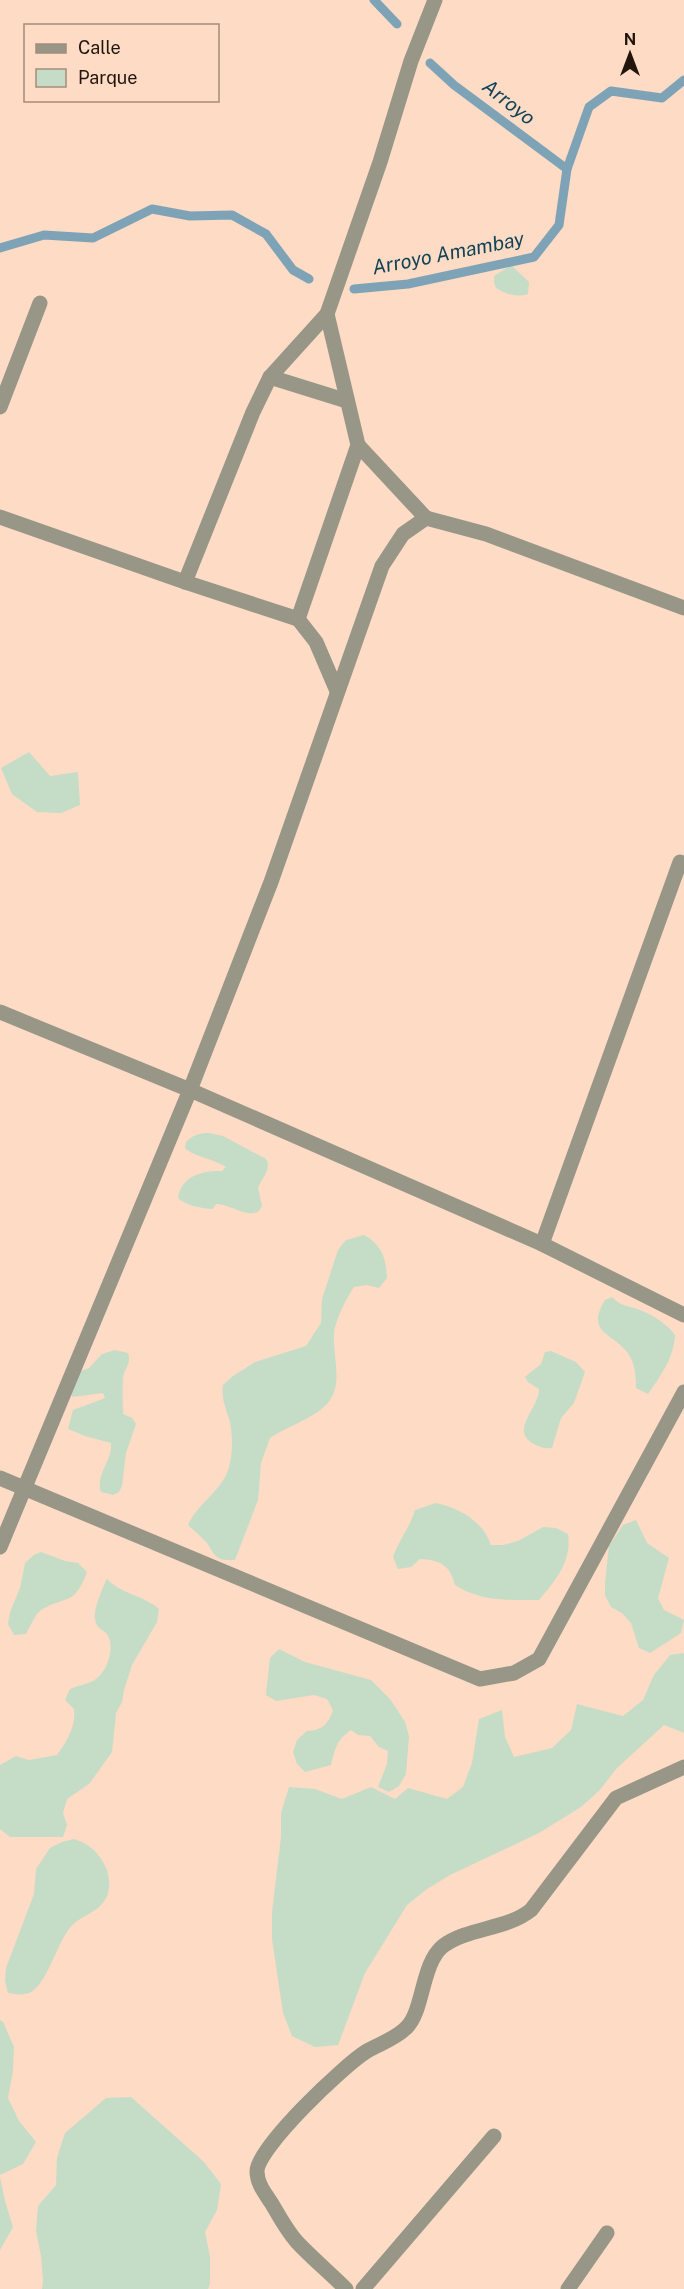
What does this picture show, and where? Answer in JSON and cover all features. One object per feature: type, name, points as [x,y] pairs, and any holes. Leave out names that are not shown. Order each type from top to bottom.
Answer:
[{"type":"street","points":[[185,582],[253,412],[270,376],[327,314],[380,162],[411,60],[435,0]]},
{"type":"street","points":[[0,407],[40,303]]},
{"type":"street","points":[[327,314],[358,445],[426,518],[486,534],[684,608]]},
{"type":"street","points":[[270,376],[347,400]]},
{"type":"street","points":[[298,619],[358,445]]},
{"type":"street","points":[[0,517],[298,619],[316,642],[337,691]]},
{"type":"street","points":[[0,1547],[190,1090],[274,875],[382,566],[403,534],[426,518]]},
{"type":"street","points":[[542,1244],[680,862]]},
{"type":"street","points":[[0,1012],[190,1090],[542,1244],[684,1315]]},
{"type":"street","points":[[0,1478],[480,1679],[514,1673],[539,1659],[684,1392]]},
{"type":"street","points":[[346,2289],[295,2240],[259,2184],[257,2169],[261,2156],[313,2098],[366,2052],[406,2028],[412,2019],[438,1951],[446,1944],[481,1929],[521,1918],[531,1910],[616,1798],[684,1767]]},
{"type":"street","points":[[363,2289],[494,2136]]},
{"type":"street","points":[[568,2289],[607,2233]]},
{"type":"green space","points":[[511,265],[529,282],[528,294],[511,295],[496,288],[494,276]]},
{"type":"green space","points":[[29,752],[50,776],[78,772],[80,805],[61,813],[37,812],[12,794],[1,768]]},
{"type":"green space","points":[[209,1133],[223,1136],[266,1159],[268,1167],[258,1188],[262,1206],[258,1212],[247,1213],[216,1204],[213,1209],[204,1208],[190,1205],[178,1198],[183,1184],[194,1176],[222,1171],[226,1167],[185,1148],[186,1142],[191,1138]]},
{"type":"green space","points":[[364,1235],[375,1243],[382,1253],[387,1278],[379,1288],[367,1285],[354,1287],[351,1291],[334,1333],[336,1380],[332,1397],[313,1415],[270,1438],[261,1463],[258,1500],[235,1560],[220,1559],[188,1525],[223,1480],[229,1467],[232,1434],[223,1399],[223,1385],[255,1362],[306,1346],[321,1323],[322,1299],[338,1250],[346,1240]]},
{"type":"green space","points":[[612,1297],[617,1302],[657,1318],[675,1335],[669,1359],[648,1394],[636,1388],[630,1356],[599,1326],[600,1311],[605,1300]]},
{"type":"green space","points":[[115,1350],[128,1353],[129,1361],[123,1380],[123,1414],[132,1418],[136,1424],[126,1453],[122,1486],[119,1492],[113,1495],[101,1492],[100,1486],[111,1443],[68,1429],[73,1410],[105,1398],[103,1393],[72,1397],[71,1390],[76,1373],[89,1368],[102,1354]]},
{"type":"green space","points":[[551,1351],[576,1362],[585,1372],[574,1403],[561,1418],[552,1448],[547,1448],[534,1444],[524,1432],[539,1389],[528,1382],[525,1377],[541,1364],[545,1352]]},
{"type":"green space","points":[[436,1503],[453,1508],[476,1522],[491,1545],[518,1541],[543,1527],[556,1528],[568,1534],[568,1553],[561,1570],[539,1600],[517,1600],[496,1599],[465,1591],[455,1585],[447,1568],[439,1562],[420,1559],[411,1567],[398,1569],[393,1557],[415,1510]]},
{"type":"green space","points":[[636,1520],[647,1543],[669,1558],[658,1598],[664,1610],[684,1620],[681,1633],[650,1653],[639,1648],[631,1623],[622,1613],[611,1607],[605,1595],[609,1546],[623,1525]]},
{"type":"green space","points":[[41,1552],[78,1563],[87,1572],[78,1591],[41,1610],[26,1634],[14,1635],[8,1624],[10,1612],[20,1588],[25,1563]]},
{"type":"green space","points":[[107,1579],[159,1609],[157,1622],[132,1665],[122,1702],[116,1713],[112,1752],[89,1784],[67,1799],[63,1813],[67,1825],[63,1837],[10,1837],[0,1829],[0,1765],[16,1756],[29,1760],[57,1755],[67,1739],[74,1716],[74,1709],[65,1700],[70,1689],[96,1679],[104,1671],[109,1659],[110,1641],[106,1633],[97,1626],[95,1619],[95,1610]]},
{"type":"green space","points":[[279,1649],[305,1662],[371,1680],[390,1699],[405,1722],[409,1736],[406,1774],[399,1786],[389,1792],[378,1787],[387,1764],[388,1751],[379,1747],[370,1736],[358,1735],[351,1730],[337,1745],[331,1765],[305,1772],[297,1764],[293,1752],[297,1740],[307,1731],[324,1726],[333,1710],[327,1699],[314,1695],[276,1701],[266,1695],[270,1658]]},
{"type":"green space","points":[[684,1653],[684,1733],[664,1725],[616,1769],[600,1790],[581,1807],[539,1833],[450,1875],[407,1905],[365,1973],[338,2045],[315,2047],[292,2036],[283,2013],[272,1939],[272,1912],[281,1837],[281,1813],[289,1787],[315,1789],[342,1799],[371,1787],[395,1799],[408,1788],[447,1799],[463,1787],[472,1763],[479,1719],[502,1710],[505,1737],[514,1757],[552,1748],[571,1730],[577,1704],[623,1716],[643,1700],[654,1675],[670,1655]]},
{"type":"green space","points":[[74,1839],[96,1852],[105,1866],[109,1882],[106,1897],[98,1908],[72,1925],[37,1987],[26,1994],[8,1993],[5,1981],[6,1968],[34,1894],[36,1869],[50,1848]]},
{"type":"green space","points":[[0,2020],[14,2047],[13,2071],[8,2098],[19,2121],[36,2142],[23,2164],[0,2175]]},
{"type":"green space","points":[[131,2097],[204,2162],[221,2184],[217,2210],[205,2232],[210,2257],[208,2289],[42,2289],[41,2256],[36,2231],[38,2206],[56,2185],[57,2158],[65,2133],[106,2098]]},
{"type":"green space","points":[[0,2177],[13,2227],[0,2250]]},
{"type":"waterway","name":"Arroyo","points":[[374,0],[397,24]]},
{"type":"waterway","name":"Arroyo","points":[[430,63],[454,85],[567,169]]},
{"type":"waterway","name":"Arroyo Amambay","points":[[354,289],[408,284],[534,257],[559,225],[567,169],[589,107],[611,91],[662,98],[684,80]]},
{"type":"waterway","name":"Arroyo Amambay","points":[[0,248],[44,235],[93,238],[152,209],[190,216],[232,215],[266,234],[293,270],[309,279]]}]
